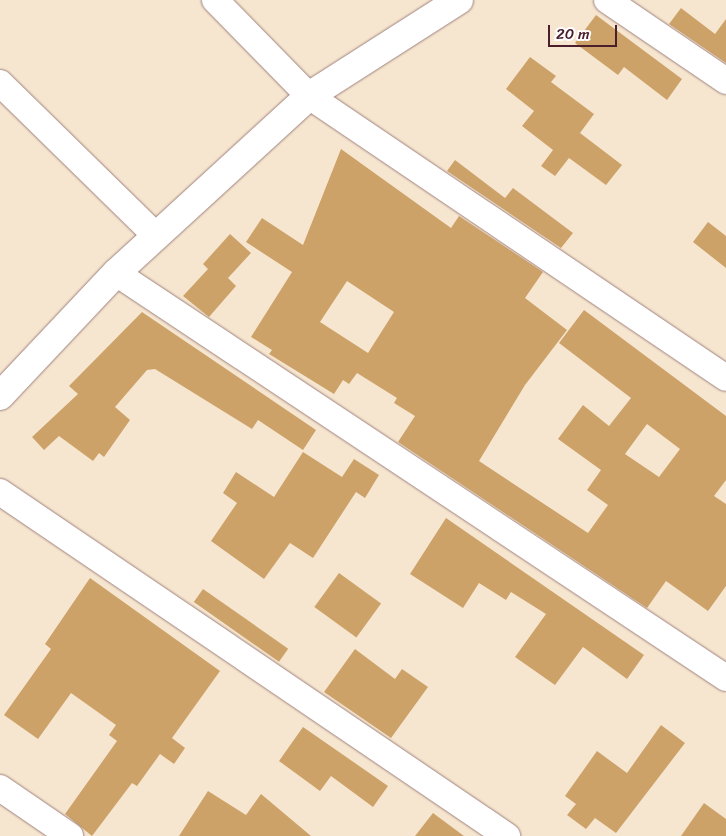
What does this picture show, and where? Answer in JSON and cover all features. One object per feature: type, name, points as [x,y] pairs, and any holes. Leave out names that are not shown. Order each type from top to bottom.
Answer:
[{"type":"main road","points":[[1,393],[116,273],[309,96],[459,0]]},
{"type":"street","points":[[215,0],[309,96],[726,378]]},
{"type":"street","points":[[607,0],[726,81]]},
{"type":"street","points":[[0,83],[156,236]]},
{"type":"street","points":[[116,273],[726,678]]},
{"type":"street","points":[[0,492],[507,836]]},
{"type":"street","points":[[0,788],[70,836]]},
{"type":"building","points":[[681,8],[715,34],[726,19],[726,63],[669,24]]},
{"type":"building","points":[[596,15],[682,79],[667,100],[624,67],[618,75],[575,43]]},
{"type":"building","points":[[530,57],[556,76],[551,82],[594,114],[580,133],[622,165],[606,185],[569,158],[555,176],[541,166],[553,150],[522,126],[534,111],[506,89]]},
{"type":"building","points":[[341,149],[451,228],[459,216],[543,272],[525,298],[567,330],[525,385],[479,461],[588,533],[608,505],[587,490],[601,470],[558,439],[583,405],[609,426],[631,398],[559,343],[584,310],[726,416],[726,480],[714,496],[726,504],[726,586],[708,611],[666,581],[647,608],[398,442],[415,416],[394,403],[397,398],[357,373],[349,384],[343,380],[334,394],[269,354],[272,350],[251,337],[292,272],[246,242],[262,218],[303,245]],"holes":[[[347,281],[394,312],[368,353],[320,322]],[[647,424],[680,449],[659,477],[625,454]]]},
{"type":"building","points":[[455,160],[505,198],[513,188],[573,233],[561,248],[447,171]]},
{"type":"building","points":[[708,222],[726,236],[726,268],[693,242]]},
{"type":"building","points":[[230,234],[251,253],[228,278],[236,286],[209,317],[183,296],[208,269],[203,264]]},
{"type":"building","points":[[142,312],[316,430],[303,450],[258,420],[252,429],[155,369],[147,370],[115,407],[130,420],[104,457],[99,453],[93,461],[59,436],[44,450],[32,437],[78,394],[69,386]]},
{"type":"building","points":[[303,452],[342,477],[354,459],[379,475],[365,498],[356,492],[313,558],[290,543],[264,579],[211,541],[237,503],[223,493],[236,472],[274,497]]},
{"type":"building","points":[[446,518],[644,655],[627,679],[583,647],[555,685],[515,657],[546,614],[511,592],[506,600],[479,583],[463,608],[410,574]]},
{"type":"building","points":[[339,573],[381,604],[356,638],[314,607]]},
{"type":"building","points":[[90,578],[220,671],[172,738],[185,748],[174,764],[160,754],[137,786],[132,783],[92,836],[65,814],[117,741],[109,735],[116,725],[71,693],[38,739],[4,715],[51,649],[45,644]]},
{"type":"building","points":[[203,589],[288,649],[279,662],[194,602]]},
{"type":"building","points":[[355,649],[395,679],[402,669],[428,687],[391,738],[324,692]]},
{"type":"building","points":[[661,725],[685,743],[616,833],[595,818],[586,829],[567,815],[576,804],[565,796],[597,751],[627,773]]},
{"type":"building","points":[[303,727],[388,786],[373,807],[331,776],[320,791],[279,761]]},
{"type":"building","points":[[208,791],[246,815],[261,794],[311,836],[179,836]]},
{"type":"building","points":[[704,803],[726,819],[726,836],[681,836]]},
{"type":"building","points":[[433,813],[464,836],[415,836]]}]
